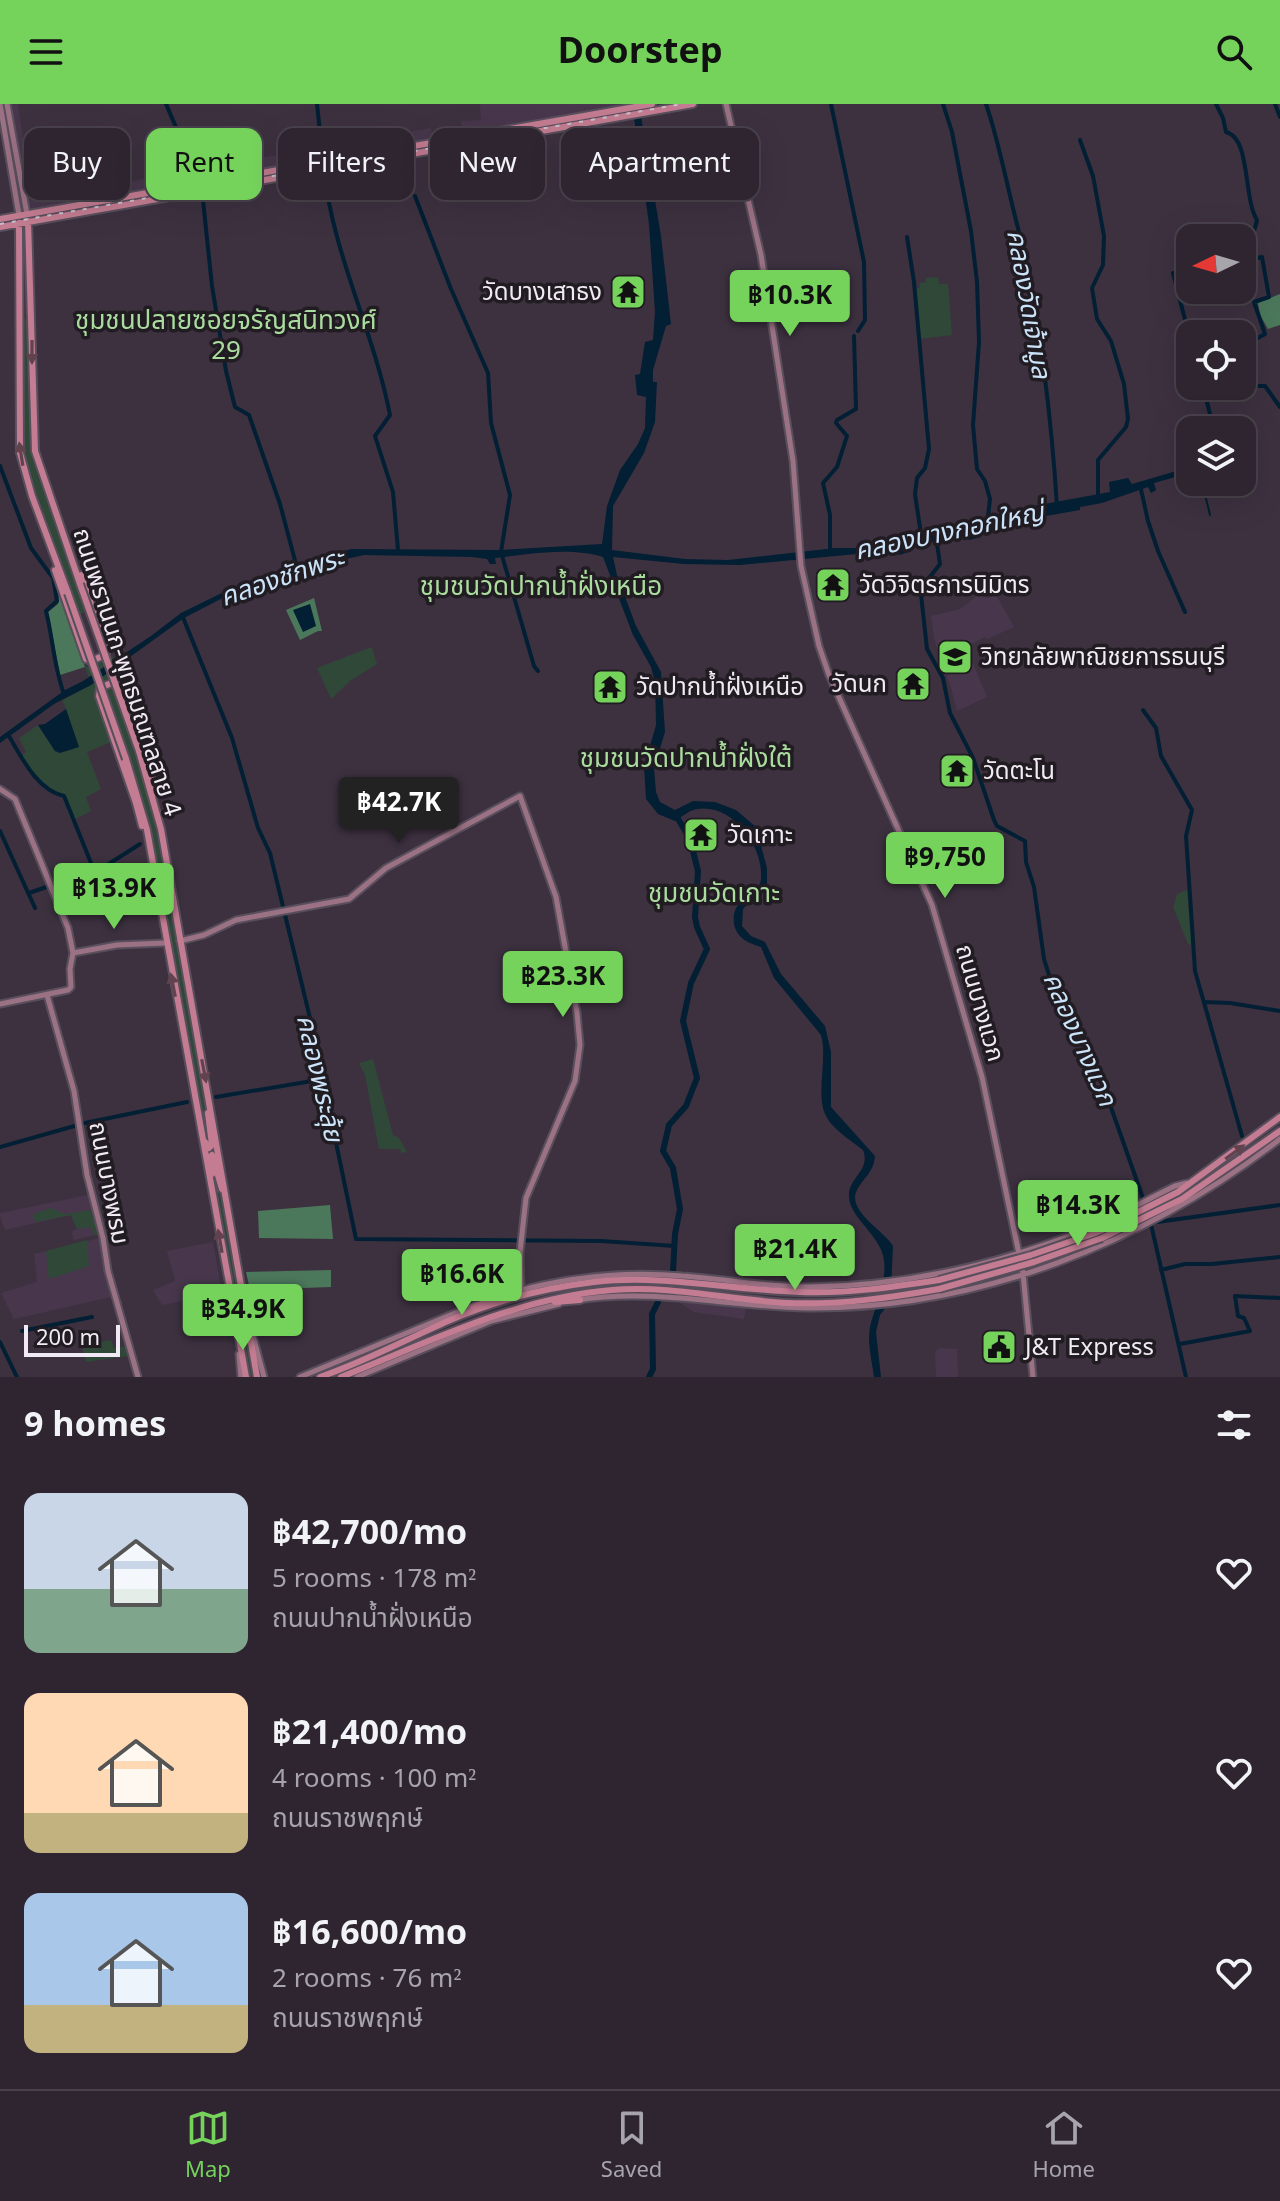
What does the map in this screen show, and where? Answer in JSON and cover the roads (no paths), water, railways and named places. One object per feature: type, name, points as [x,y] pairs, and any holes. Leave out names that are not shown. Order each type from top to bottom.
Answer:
[{"type":"main road","points":[[0,104],[19,219]]},
{"type":"main road","points":[[7,104],[28,218]]},
{"type":"main road","points":[[262,176],[652,106],[693,104]]},
{"type":"main road","name":"ถนนบางแวก","points":[[726,104],[758,237],[776,342],[793,461],[801,566],[818,645],[932,905],[944,940],[982,1077],[1019,1253],[1033,1377]]},
{"type":"main road","points":[[28,218],[44,219],[62,212],[146,197]]},
{"type":"main road","points":[[0,219],[28,218],[146,197]]},
{"type":"main road","name":"ถนนพรานนก-พุทธมณฑลสาย 4","points":[[28,218],[35,451],[139,751],[161,829],[257,1377]]},
{"type":"main road","points":[[0,227],[19,219]]},
{"type":"main road","name":"ถนนพรานนก-พุทธมณฑลสาย 4","points":[[19,219],[17,323],[20,453],[139,799],[244,1377]]},
{"type":"main road","points":[[0,227],[11,231],[18,245],[23,239],[30,245],[44,219]]},
{"type":"main road","points":[[17,323],[18,318],[25,315],[32,324]]},
{"type":"main road","points":[[44,528],[86,659],[93,661],[105,655],[107,650],[59,523]]},
{"type":"main road","points":[[147,843],[98,692],[116,681],[155,786],[161,829]]},
{"type":"main road","points":[[0,789],[15,799],[65,918],[73,953],[71,987],[66,991],[0,1004]]},
{"type":"main road","points":[[180,941],[204,935],[231,921],[349,899],[386,868],[520,796],[556,897],[580,1045],[575,1081],[526,1198],[521,1237],[521,1290]]},
{"type":"main road","points":[[73,953],[117,945],[165,943]]},
{"type":"main road","name":"ถนนบางพรม","points":[[47,995],[71,1081],[106,1263],[138,1377]]},
{"type":"main road","points":[[196,1108],[206,1147],[209,1148],[212,1145],[209,1101]]},
{"type":"main road","points":[[675,1293],[723,1301],[808,1308],[938,1297],[990,1283],[1043,1266],[1141,1216],[1280,1117]]},
{"type":"main road","points":[[1159,1203],[1218,1176],[1280,1131]]},
{"type":"main road","points":[[893,1284],[1019,1253],[1083,1231],[1141,1216],[1158,1219],[1220,1183],[1280,1139]]},
{"type":"main road","points":[[212,1197],[211,1155],[225,1194]]},
{"type":"main road","points":[[893,1300],[1034,1262],[1141,1216]]},
{"type":"main road","points":[[680,1278],[799,1292],[873,1287],[939,1280],[1100,1235]]},
{"type":"main road","points":[[1036,1248],[1033,1260],[1043,1266]]},
{"type":"main road","points":[[985,1262],[1008,1264],[1009,1272],[990,1283]]},
{"type":"main road","points":[[449,1321],[495,1304],[563,1287],[662,1277]]},
{"type":"main road","points":[[302,1377],[491,1299],[577,1278],[662,1277],[776,1286],[873,1287]]},
{"type":"main road","points":[[726,1281],[751,1288]]},
{"type":"main road","points":[[320,1377],[338,1374],[520,1306],[592,1292],[658,1292],[788,1303],[866,1303]]},
{"type":"main road","points":[[520,1306],[658,1292]]},
{"type":"main road","points":[[338,1374],[491,1299]]},
{"type":"main road","points":[[723,1301],[752,1299]]},
{"type":"main road","points":[[357,1377],[491,1321],[580,1300]]},
{"type":"main road","points":[[248,1320],[264,1377]]},
{"type":"water","points":[[632,104],[639,104],[643,128],[635,128]]},
{"type":"water","points":[[646,200],[655,200],[671,324],[666,326],[653,370],[653,382],[657,382],[655,422],[644,453],[613,506],[612,550],[685,559],[728,560],[835,548],[877,548],[975,526],[1028,507],[1110,492],[1109,482],[1128,478],[1132,484],[1176,471],[1176,477],[1154,483],[1156,490],[1151,493],[1148,487],[1080,507],[1080,510],[1040,517],[1040,512],[980,529],[981,537],[969,540],[966,533],[909,548],[909,552],[899,555],[898,550],[740,565],[684,564],[613,557],[636,626],[661,672],[665,732],[654,768],[660,802],[675,810],[693,801],[715,802],[736,810],[756,827],[767,868],[767,884],[743,909],[742,926],[751,936],[765,942],[781,974],[825,1026],[831,1052],[831,1107],[875,1156],[873,1166],[855,1198],[861,1213],[893,1246],[891,1291],[876,1332],[881,1377],[874,1377],[869,1333],[882,1286],[884,1260],[877,1242],[854,1211],[849,1195],[864,1163],[863,1150],[837,1130],[826,1116],[822,1098],[821,1035],[774,978],[761,947],[744,940],[734,924],[736,908],[756,890],[761,879],[761,866],[751,841],[743,829],[722,813],[697,809],[675,821],[658,814],[646,799],[644,767],[656,725],[655,682],[603,557],[577,552],[549,552],[495,558],[496,564],[490,564],[487,559],[472,557],[364,555],[319,565],[238,590],[184,618],[91,685],[54,704],[0,743],[0,737],[65,690],[151,636],[181,613],[234,587],[296,566],[351,549],[500,550],[602,544],[607,506],[620,470],[645,428],[646,397],[637,395],[635,375],[640,374],[645,342],[653,340],[655,312]]},
{"type":"water","points":[[310,604],[316,626],[303,632],[293,610]]},
{"type":"water","points":[[66,709],[79,747],[60,753],[55,751],[38,725],[45,724]]},
{"type":"waterway","points":[[166,104],[176,128]]},
{"type":"waterway","points":[[317,104],[320,128]]},
{"type":"waterway","points":[[831,104],[864,262],[865,320],[858,331]]},
{"type":"waterway","name":"คลองบางกอกใหญ่","points":[[943,104],[952,132],[971,231],[977,282],[979,342],[973,425],[977,469],[985,481],[990,499],[987,525]]},
{"type":"waterway","name":"คลองวัดเจ้ามูล","points":[[986,104],[1033,297],[1048,401],[1057,506]]},
{"type":"waterway","points":[[1216,104],[1226,132],[1234,137],[1243,157],[1257,220],[1247,260],[1262,257],[1269,297],[1254,302],[1265,334],[1243,346],[1257,386],[1265,386],[1280,407]]},
{"type":"waterway","points":[[1275,104],[1280,117]]},
{"type":"waterway","points":[[1080,140],[1093,176],[1104,236],[1103,265],[1092,288],[1097,319],[1111,341],[1124,384],[1128,419],[1126,427],[1098,460],[1098,498]]},
{"type":"waterway","points":[[415,196],[488,373],[491,423],[510,495],[501,552],[538,671]]},
{"type":"waterway","name":"คลองชักพระ","points":[[203,200],[212,286],[235,407],[249,415],[280,504],[297,568]]},
{"type":"waterway","points":[[329,200],[390,415],[375,436],[393,492],[398,550]]},
{"type":"waterway","name":"คลองบางกอกใหญ่","points":[[907,237],[929,449],[925,468],[917,478],[915,494],[922,541]]},
{"type":"waterway","points":[[1173,273],[1185,320]]},
{"type":"waterway","points":[[830,551],[830,515],[823,483],[837,467],[847,436],[836,423],[837,420],[856,409],[854,336]]},
{"type":"waterway","points":[[1206,400],[1210,416]]},
{"type":"waterway","points":[[0,466],[31,548],[53,578],[57,601],[46,611],[64,694]]},
{"type":"waterway","points":[[1140,485],[1158,551],[1185,612]]},
{"type":"waterway","points":[[1205,496],[1210,515]]},
{"type":"waterway","name":"คลองบางแวก","points":[[936,537],[940,564],[922,587],[921,594],[927,649],[943,678],[950,713],[973,758],[997,826],[1025,841],[1026,862],[1034,887],[1049,975],[1064,1010],[1094,1059],[1145,1204]]},
{"type":"waterway","name":"คลองพระลุ้ย","points":[[182,615],[232,738],[258,828],[270,853],[311,1022],[356,1239],[601,1241],[675,1246]]},
{"type":"waterway","points":[[1143,710],[1156,728],[1161,756],[1192,810],[1186,836],[1195,971],[1242,1136]]},
{"type":"waterway","points":[[9,736],[38,780],[54,793],[64,796],[93,868]]},
{"type":"waterway","points":[[649,1377],[653,1369],[652,1314],[673,1272],[680,1209],[673,1168],[663,1151],[669,1125],[686,1106],[697,1078],[683,1021],[691,983],[707,949],[695,917],[698,871],[690,839],[677,817]]},
{"type":"waterway","points":[[0,831],[35,908]]},
{"type":"waterway","points":[[29,893],[104,867],[140,844]]},
{"type":"waterway","points":[[1204,1002],[1280,1011]]},
{"type":"waterway","points":[[216,1097],[324,1079]]},
{"type":"waterway","points":[[0,1147],[85,1123],[187,1102]]},
{"type":"waterway","points":[[1150,1223],[1280,1205]]},
{"type":"waterway","name":"คลองบางแวก","points":[[1150,1220],[1186,1377]]},
{"type":"waterway","points":[[1161,1270],[1185,1264],[1280,1257]]},
{"type":"waterway","points":[[1180,1344],[1250,1331],[1244,1318],[1238,1316],[1235,1296],[1280,1298]]},
{"type":"waterway","points":[[22,1331],[92,1317]]},
{"type":"waterway","points":[[0,1342],[17,1377]]},
{"type":"railway","points":[[0,224],[682,104]]},
{"type":"place","name":"วัดบางเสาธง","points":[[628,292]]},
{"type":"place","name":"วัดวิจิตรการนิมิตร","points":[[833,585]]},
{"type":"place","name":"วิทยาลัยพาณิชยการธนบุรี","points":[[955,657]]},
{"type":"place","name":"วัดนก","points":[[913,684]]},
{"type":"place","name":"วัดปากน้ำฝั่งเหนือ","points":[[610,687]]},
{"type":"place","name":"วัดตะโน","points":[[957,771]]},
{"type":"place","name":"วัดเกาะ","points":[[701,835]]},
{"type":"place","name":"J&T Express","points":[[999,1347]]},
{"type":"district","name":"ชุมชนปลายซอยจรัญสนิทวงศ์ 29","points":[[226,335]]},
{"type":"district","name":"ชุมชนวัดปากน้ำฝั่งเหนือ","points":[[541,586]]},
{"type":"district","name":"ชุมชนวัดปากน้ำฝั่งใต้","points":[[686,758]]},
{"type":"district","name":"ชุมชนวัดเกาะ","points":[[714,893]]}]
